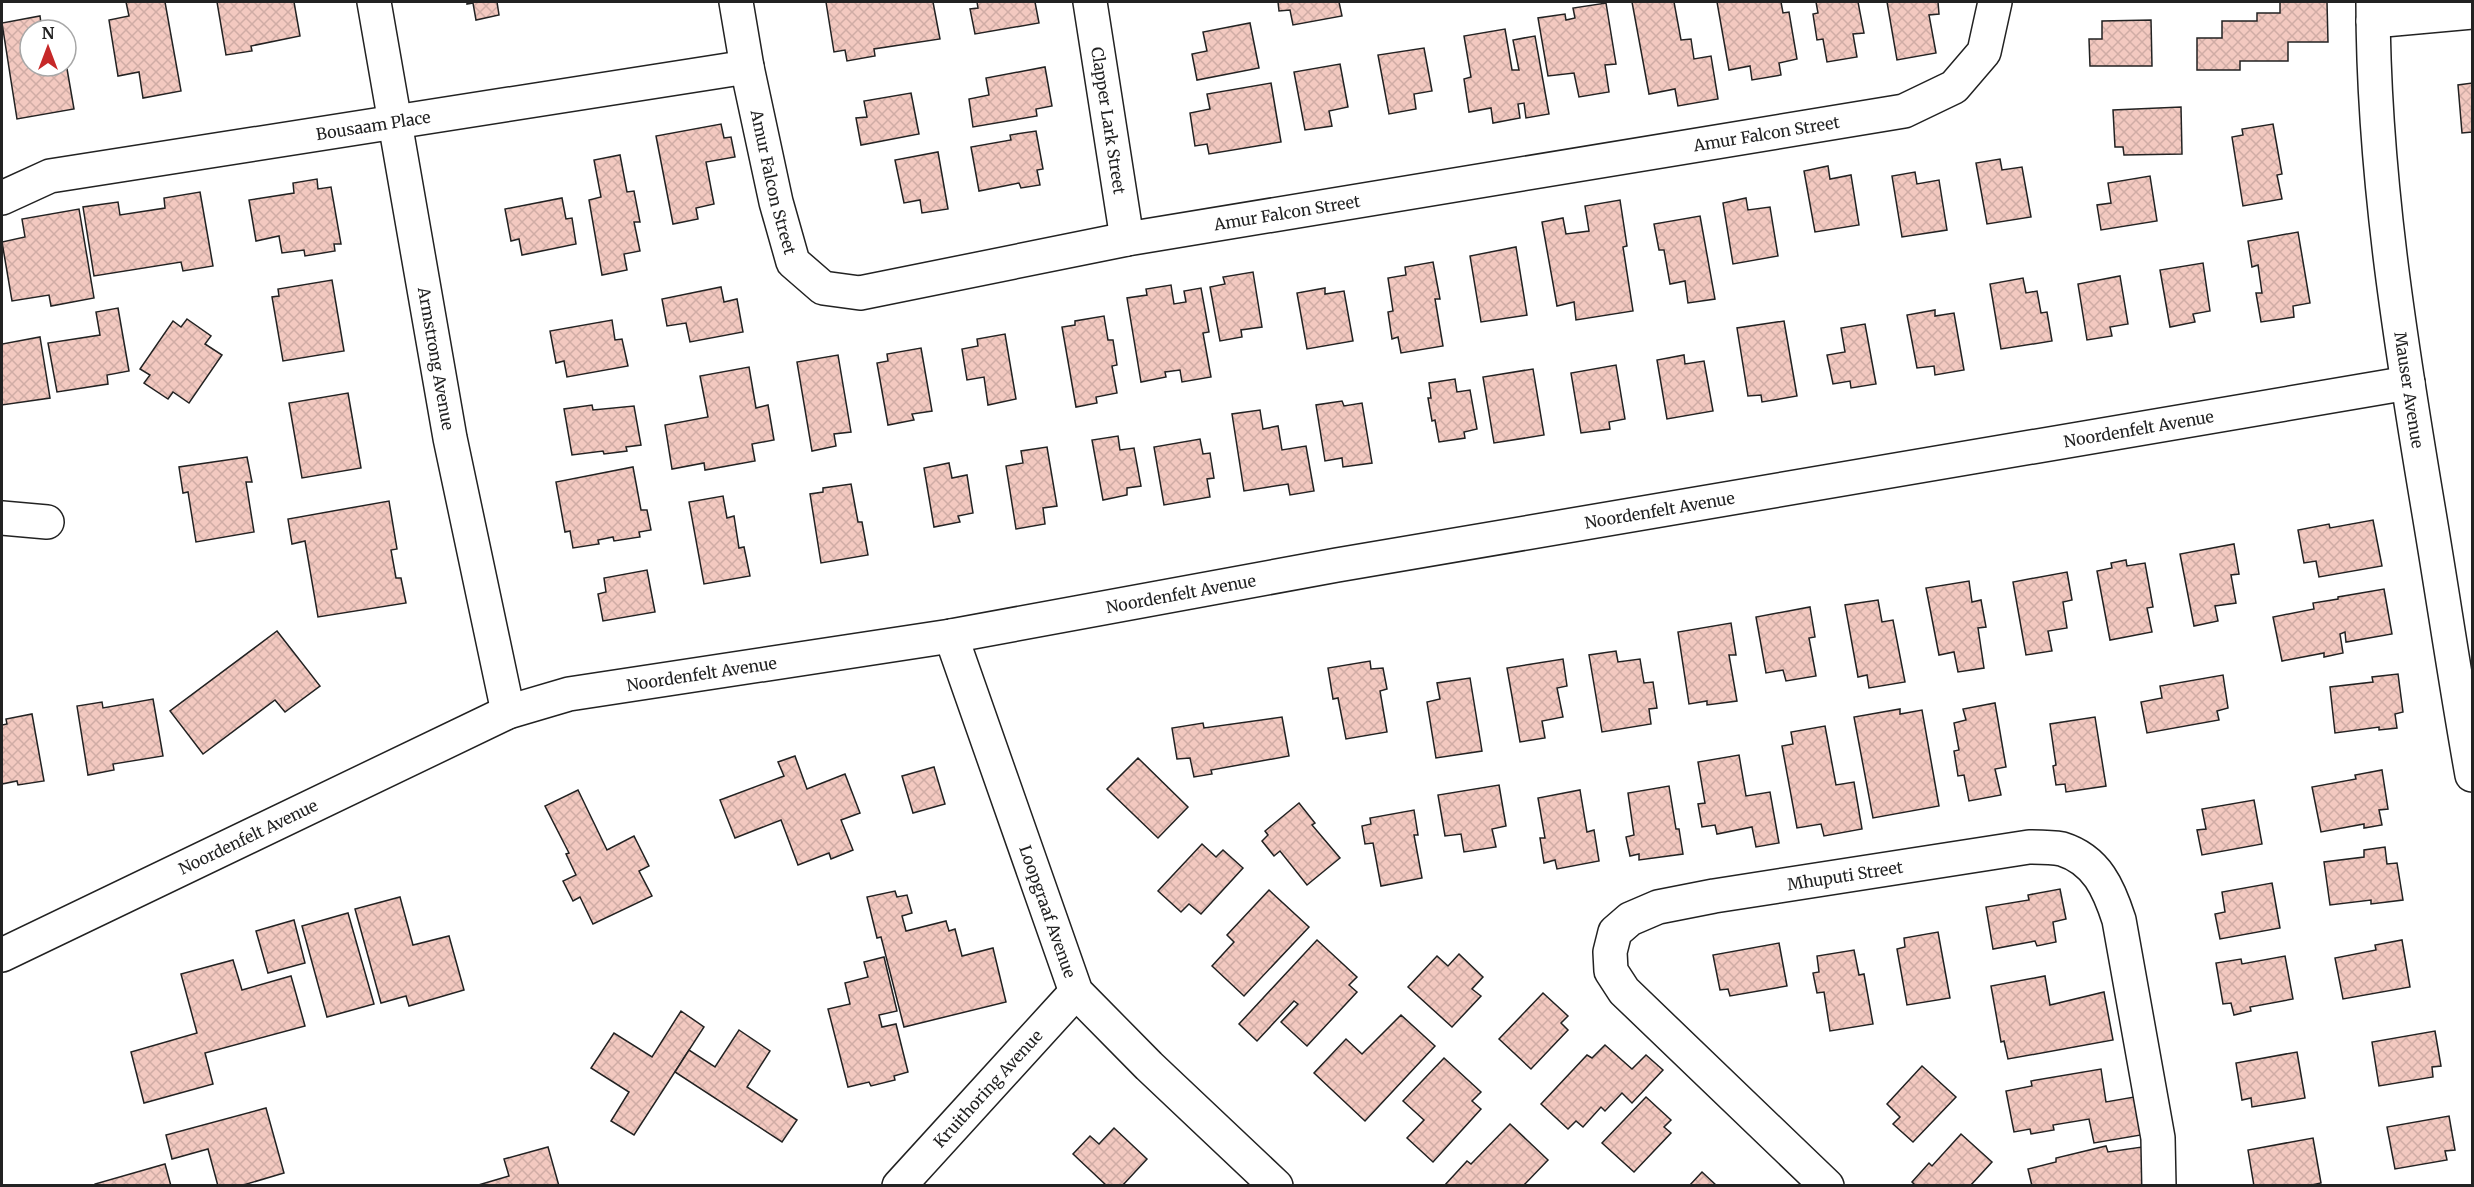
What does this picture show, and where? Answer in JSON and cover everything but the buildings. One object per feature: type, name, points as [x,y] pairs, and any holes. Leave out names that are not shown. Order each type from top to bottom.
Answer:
[{"type":"street","name":"Armstrong Avenue","points":[[374,2],[393,123],[450,438],[508,712]]},
{"type":"street","name":"Amur Falcon Street","points":[[736,2],[747,67],[776,202],[793,262],[824,288],[860,293],[1127,239],[1904,111],[1954,87],[1984,52],[1995,2]]},
{"type":"street","name":"Clapper Lark Street","points":[[1090,2],[1127,239]]},
{"type":"street","points":[[2373,11],[2472,12]]},
{"type":"street","name":"Mauser Avenue","points":[[2373,11],[2377,113],[2385,207],[2408,383],[2472,776]]},
{"type":"street","name":"Bousaam Place","points":[[2,198],[50,176],[747,67]]},
{"type":"street","name":"Noordenfelt Avenue","points":[[2,955],[508,712],[569,694],[951,636],[1337,565],[2408,383]]},
{"type":"street","points":[[2,518],[47,522]]},
{"type":"street","name":"Loopgraaf Avenue","points":[[951,636],[1076,992],[1149,1066],[1276,1185]]},
{"type":"street","name":"Mhuputi Street","points":[[1827,1185],[1624,991],[1611,971],[1610,952],[1616,932],[1630,919],[1658,907],[1714,896],[2029,847],[2061,849],[2080,857],[2099,872],[2110,893],[2119,920],[2158,1138],[2159,1185]]},
{"type":"street","name":"Kruithoring Avenue","points":[[899,1185],[1076,992]]}]
